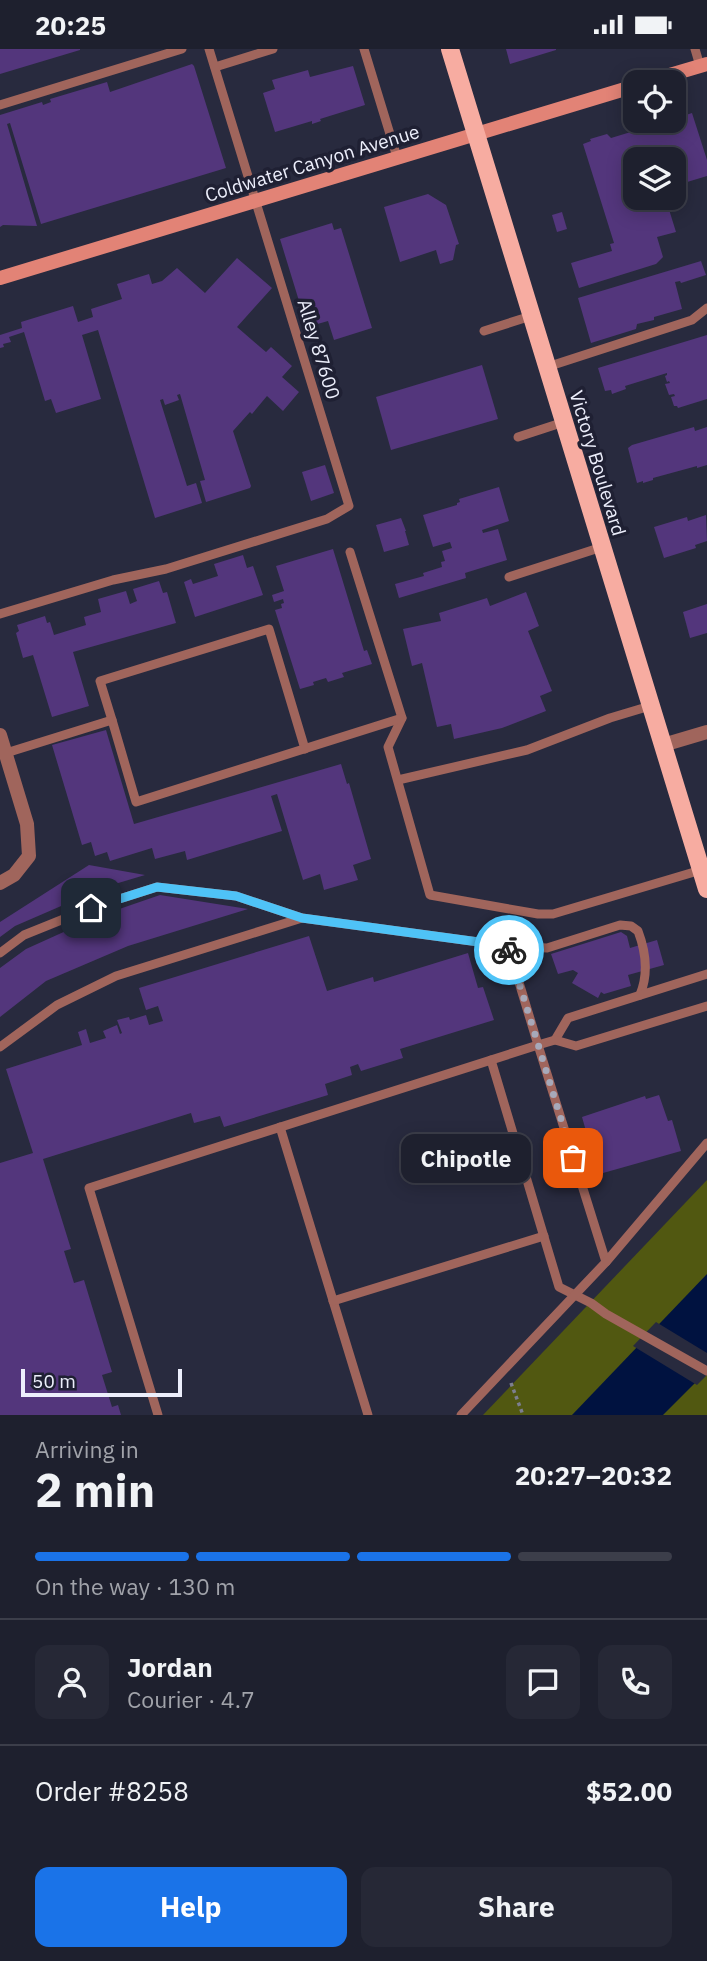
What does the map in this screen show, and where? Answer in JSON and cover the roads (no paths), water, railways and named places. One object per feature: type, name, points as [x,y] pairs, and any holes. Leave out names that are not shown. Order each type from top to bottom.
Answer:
[{"type":"main road","name":"Victory Boulevard","points":[[450,49],[707,889]]},
{"type":"main road","points":[[686,70],[704,65]]},
{"type":"main road","name":"Coldwater Canyon Avenue","points":[[0,278],[623,90]]},
{"type":"street","points":[[663,745],[707,732]]},
{"type":"street","points":[[0,735],[27,824],[29,856],[14,875],[0,883]]},
{"type":"lane","points":[[0,105],[182,49]]},
{"type":"lane","name":"Alley 87600","points":[[0,614],[113,580],[166,569],[327,519],[349,506],[209,49]]},
{"type":"lane","points":[[215,67],[273,49]]},
{"type":"lane","points":[[364,49],[397,157]]},
{"type":"lane","points":[[695,49],[704,65]]},
{"type":"lane","points":[[547,367],[692,320],[707,308]]},
{"type":"lane","points":[[484,331],[531,316]]},
{"type":"lane","points":[[518,437],[564,422]]},
{"type":"lane","points":[[509,577],[602,547]]},
{"type":"lane","points":[[350,552],[402,718],[388,747],[430,895],[553,914],[701,870]]},
{"type":"lane","points":[[305,749],[269,629],[100,681],[136,802],[305,749],[402,718]]},
{"type":"lane","points":[[398,780],[527,750],[610,718],[650,706]]},
{"type":"lane","points":[[5,753],[112,720]]},
{"type":"lane","points":[[0,953],[35,931],[91,908],[157,887],[236,896],[302,918],[508,946],[547,948],[620,925],[631,926],[638,931],[645,956],[646,976],[640,995]]},
{"type":"lane","points":[[0,1047],[57,1005],[117,976],[302,918]]},
{"type":"lane","points":[[508,946],[606,1262]]},
{"type":"lane","points":[[555,1040],[568,1018],[707,974]]},
{"type":"lane","points":[[158,1415],[89,1188],[538,1045],[555,1040],[576,1046],[707,1006]]},
{"type":"lane","points":[[491,1060],[559,1287],[707,1371]]},
{"type":"lane","points":[[281,1127],[368,1415]]},
{"type":"lane","points":[[461,1415],[606,1262],[707,1143]]},
{"type":"lane","points":[[333,1301],[544,1236]]},
{"type":"water","points":[[707,1274],[707,1371],[663,1415],[572,1415]]},
{"type":"place","name":"Chipotle","points":[[573,1158]]}]
